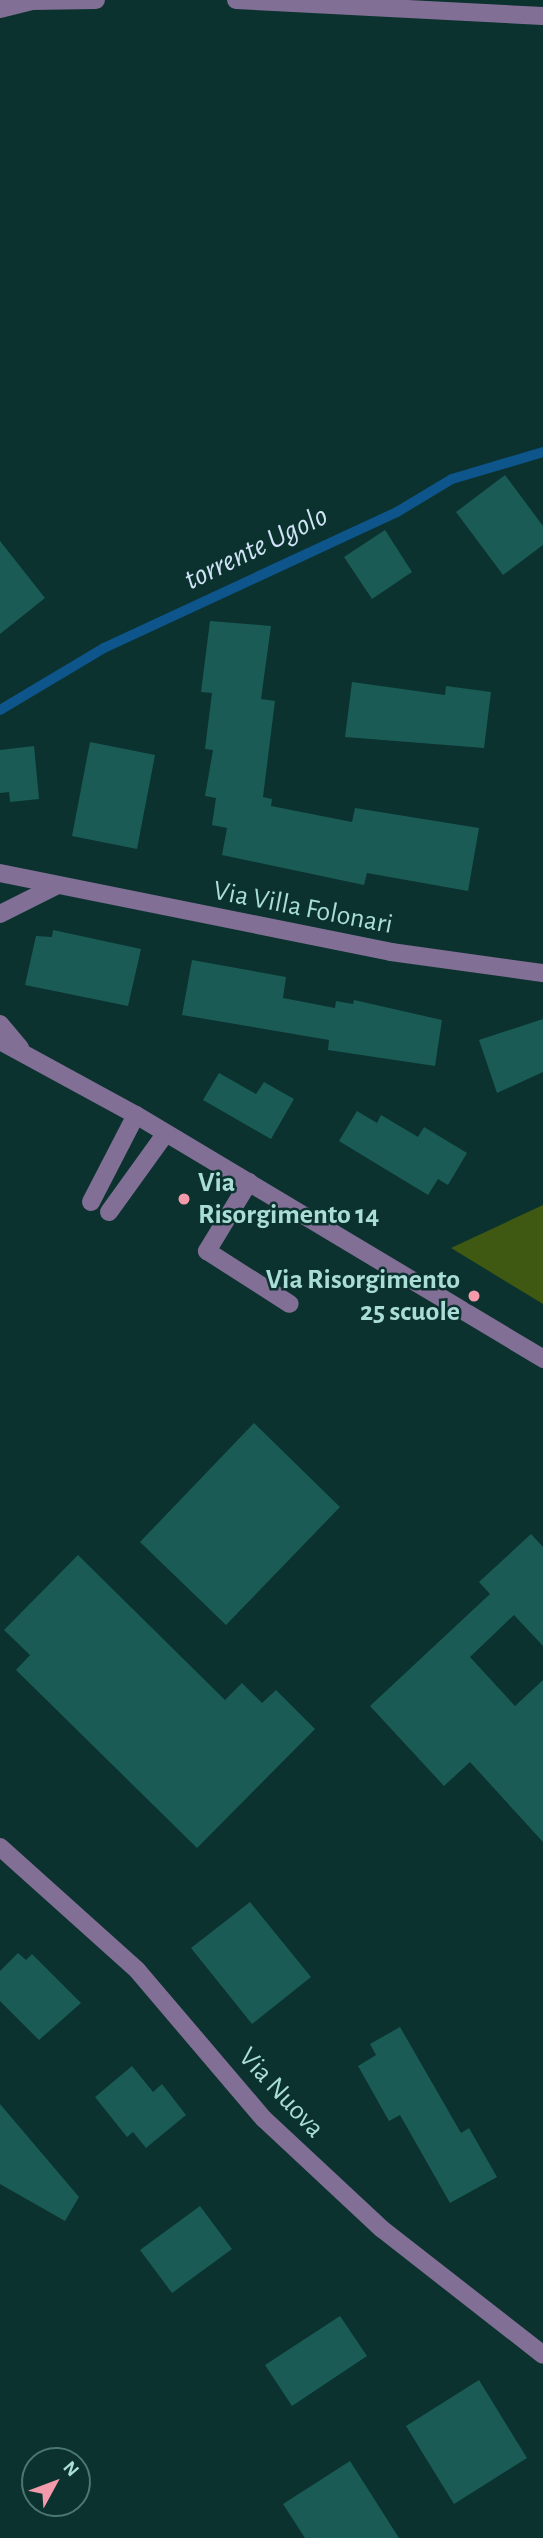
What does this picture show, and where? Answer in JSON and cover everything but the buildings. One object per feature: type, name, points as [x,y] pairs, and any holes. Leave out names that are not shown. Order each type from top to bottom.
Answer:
[{"type":"street","points":[[0,9],[31,1],[96,0]]},
{"type":"street","points":[[236,0],[543,16]]},
{"type":"street","name":"Via Villa Folonari","points":[[0,873],[391,952],[543,973]]},
{"type":"street","points":[[0,914],[55,886]]},
{"type":"street","points":[[0,1024],[20,1048]]},
{"type":"street","points":[[0,1041],[20,1048],[136,1115],[543,1359]]},
{"type":"street","points":[[92,1202],[136,1115]]},
{"type":"street","points":[[108,1212],[166,1133]]},
{"type":"street","points":[[249,1182],[208,1251],[290,1304]]},
{"type":"street","name":"Via Nuova","points":[[0,1847],[137,1969],[264,2119],[313,2165],[382,2229],[543,2355]]},
{"type":"green space","points":[[543,1205],[543,1304],[451,1248]]},
{"type":"waterway","name":"torrente Ugolo","points":[[0,710],[104,648],[397,512],[452,479],[543,452]]},
{"type":"place","name":"Via Risorgimento 14","points":[[184,1199]]},
{"type":"place","name":"Via Risorgimento 25 scuole","points":[[474,1296]]}]
